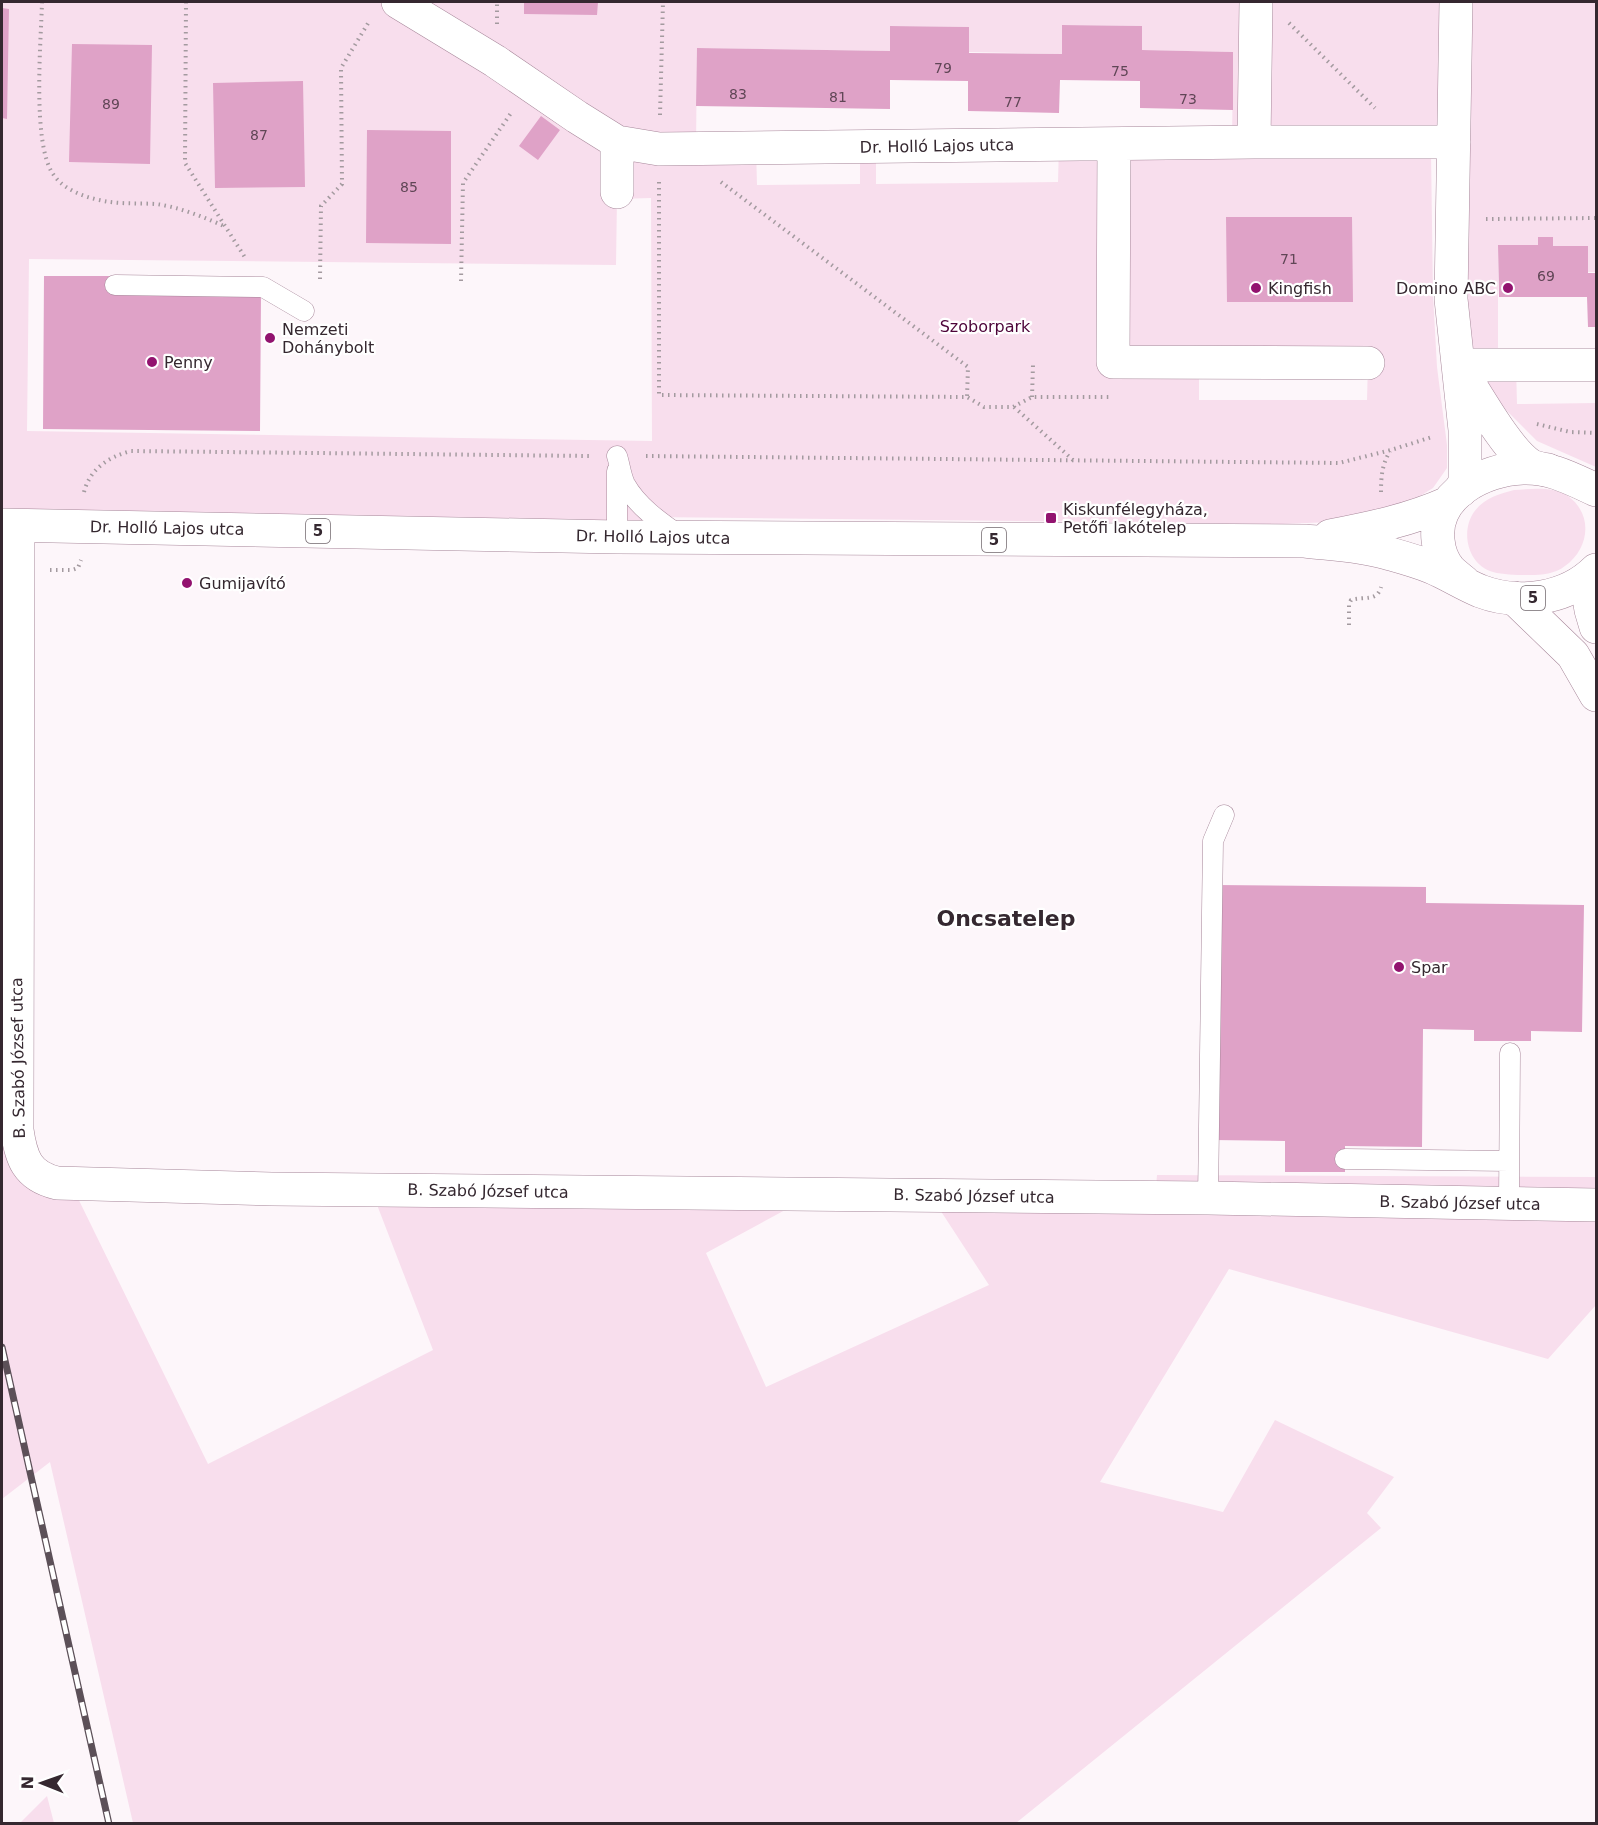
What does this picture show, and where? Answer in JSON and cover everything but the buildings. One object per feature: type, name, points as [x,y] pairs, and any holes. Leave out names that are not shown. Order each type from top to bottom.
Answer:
[{"type":"street","points":[[1254,142],[1256,2]]},
{"type":"street","points":[[1454,497],[1465,482],[1481,428],[1458,365],[1451,299],[1456,2]]},
{"type":"street","name":"Dr. Holló Lajos utca","points":[[386,6],[495,61],[617,142],[668,149],[1454,142]]},
{"type":"street","points":[[617,142],[617,192]]},
{"type":"street","points":[[1114,144],[1113,363],[1368,363]]},
{"type":"street","points":[[1458,365],[1596,365]]},
{"type":"street","points":[[1481,428],[1512,447],[1530,465],[1548,470]]},
{"type":"street","name":"5","points":[[1305,541],[1380,526],[1425,514],[1487,475],[1510,469],[1548,470],[1566,475],[1594,491]]},
{"type":"street","name":"5","points":[[1454,497],[1442,515],[1437,531],[1438,543],[1450,570],[1465,583]]},
{"type":"street","name":"Dr. Holló Lajos utca","points":[[10,526],[684,538],[1305,541]]},
{"type":"street","name":"B. Szabó József utca","points":[[10,526],[17,1130],[22,1154],[30,1169],[41,1178],[57,1183],[272,1189],[1208,1198],[1596,1205]]},
{"type":"street","name":"5","points":[[1305,541],[1383,551],[1430,567],[1497,596],[1514,598],[1548,596],[1563,591],[1594,573]]},
{"type":"street","points":[[1594,573],[1591,610],[1596,627]]},
{"type":"street","points":[[1514,598],[1573,655],[1596,695]]},
{"type":"lane","points":[[115,285],[263,286],[304,311]]},
{"type":"lane","points":[[617,456],[617,537]]},
{"type":"lane","points":[[617,456],[624,482],[636,499],[660,522],[684,538]]},
{"type":"lane","points":[[1208,1198],[1213,841],[1224,815]]},
{"type":"lane","points":[[1509,1205],[1510,1053]]},
{"type":"lane","points":[[1345,1159],[1509,1161]]},
{"type":"path","points":[[42,2],[41,131],[45,157],[54,176],[69,189],[86,197],[110,202],[157,204],[176,208],[226,227]]},
{"type":"path","points":[[186,2],[185,163],[263,286]]},
{"type":"path","points":[[663,2],[668,149],[659,395],[967,397],[984,407],[1013,407],[1032,397],[1113,398]]},
{"type":"path","points":[[320,279],[321,206],[342,184],[342,68],[386,6]]},
{"type":"path","points":[[1284,20],[1378,111]]},
{"type":"path","points":[[461,281],[462,183],[531,85]]},
{"type":"path","points":[[668,149],[968,367],[967,397]]},
{"type":"path","points":[[1452,219],[1596,218]]},
{"type":"path","points":[[1032,397],[1033,365]]},
{"type":"path","points":[[1013,407],[1074,460]]},
{"type":"path","points":[[83,527],[84,491],[89,476],[114,455],[131,451],[1338,463],[1391,450],[1434,436],[1526,422],[1570,432],[1596,433]]},
{"type":"green space","name":"Szoborpark","points":[[2,2],[1455,2],[1453,142],[1431,152],[1433,295],[1437,367],[1447,445],[1447,468],[1433,488],[1412,501],[1357,521],[1282,524],[653,517],[653,538],[26,531],[25,1147],[71,1184],[208,1464],[433,1350],[374,1197],[811,1196],[706,1253],[766,1387],[989,1285],[931,1196],[1155,1197],[1157,1175],[1596,1177],[1596,1305],[1548,1359],[1229,1269],[1100,1482],[1223,1512],[1275,1420],[1394,1477],[1367,1513],[1381,1528],[1016,1823],[133,1823],[50,1462],[2,1499]],"holes":[[[1062,25],[1142,26],[1142,50],[1233,52],[1232,143],[1059,145],[1058,182],[876,184],[876,147],[860,147],[860,184],[757,185],[756,148],[696,148],[697,48],[890,51],[891,26],[969,27],[969,52],[1062,54]],[[651,198],[652,441],[27,431],[29,259],[616,265],[617,199]],[[1368,362],[1367,400],[1199,400],[1199,363]]]},
{"type":"green space","points":[[1456,2],[1596,2],[1596,272],[1588,272],[1588,246],[1553,246],[1552,237],[1538,237],[1538,245],[1498,245],[1498,365],[1458,365]]},
{"type":"green space","points":[[1465,366],[1516,366],[1517,404],[1596,403],[1596,467],[1537,441],[1506,410],[1486,383]]},
{"type":"green space","points":[[1542,489],[1562,493],[1576,504],[1582,513],[1585,522],[1583,541],[1573,559],[1561,569],[1539,575],[1502,574],[1484,568],[1472,555],[1467,538],[1474,512],[1487,500],[1514,490]]},
{"type":"green space","points":[[47,1796],[54,1823],[20,1823]]},
{"type":"railway","points":[[2,1347],[109,1824]]},
{"type":"place","name":"Kingfish","points":[[1256,288]]},
{"type":"place","name":"Domino ABC","points":[[1508,288]]},
{"type":"place","name":"Nemzeti Dohánybolt","points":[[270,338]]},
{"type":"place","name":"Penny","points":[[152,362]]},
{"type":"place","name":"Kiskunfélegyháza, Petőfi lakótelep","points":[[1051,518]]},
{"type":"place","name":"Gumijavító","points":[[187,583]]},
{"type":"place","name":"Spar","points":[[1399,967]]},
{"type":"district","name":"Oncsatelep","points":[[1006,918]]}]
